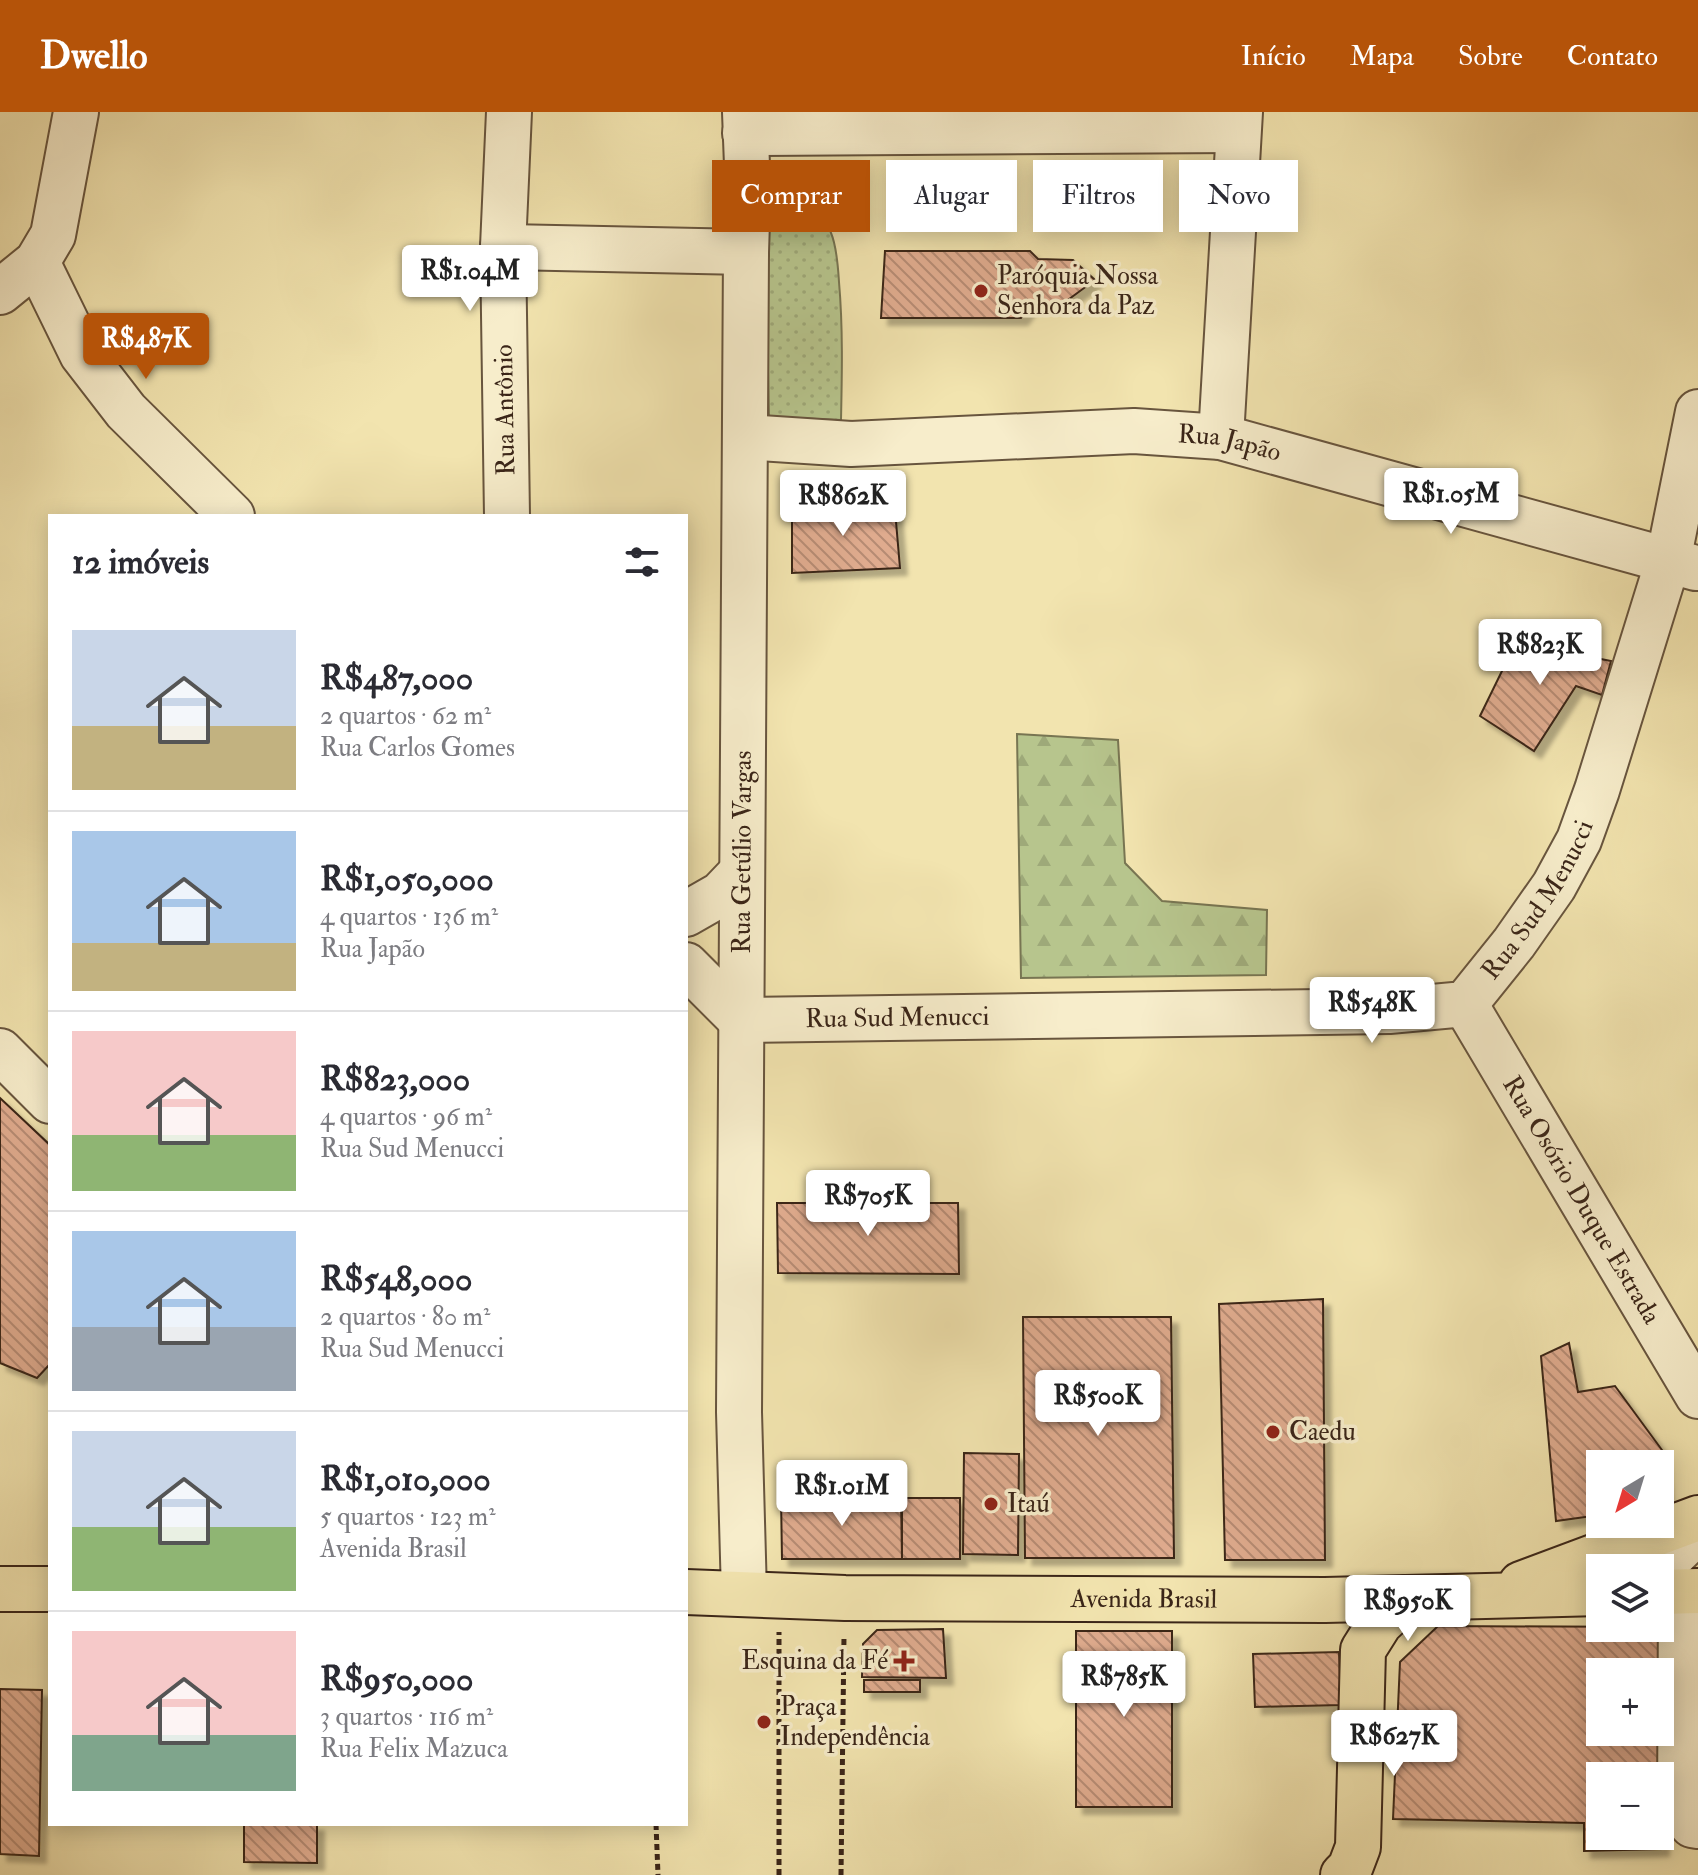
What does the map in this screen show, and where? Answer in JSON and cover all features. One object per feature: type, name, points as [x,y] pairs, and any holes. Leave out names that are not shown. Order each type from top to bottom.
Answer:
[{"type":"main road","points":[[1488,1594],[1527,1583],[1698,1518]]},
{"type":"main road","points":[[0,1589],[48,1589]]},
{"type":"main road","name":"Avenida Brasil","points":[[688,1592],[845,1598],[1325,1600],[1586,1593]]},
{"type":"main road","points":[[1343,1875],[1350,1868],[1358,1847],[1363,1650],[1380,1623],[1407,1598]]},
{"type":"main road","points":[[1325,1600],[1351,1629],[1363,1650]]},
{"type":"street","points":[[0,292],[37,262],[53,235],[76,112]]},
{"type":"street","name":"Rua Antônio","points":[[507,514],[503,247],[509,112]]},
{"type":"street","points":[[745,122],[1239,121],[1221,437]]},
{"type":"street","name":"Rua Getúlio Vargas","points":[[745,122],[748,192],[739,1412],[762,1594]]},
{"type":"street","points":[[503,247],[746,252]]},
{"type":"street","points":[[37,262],[82,354],[126,411],[230,514]]},
{"type":"street","name":"Rua Sud Menucci","points":[[741,1020],[1389,1011],[1465,1004],[1554,886],[1579,840],[1683,565],[1698,412]]},
{"type":"street","name":"Rua Japão","points":[[745,437],[851,444],[1134,431],[1221,437],[1683,565]]},
{"type":"street","points":[[688,913],[721,894],[741,873]]},
{"type":"street","points":[[688,967],[741,1020]]},
{"type":"street","name":"Rua Osório Duque Estrada","points":[[1465,1004],[1698,1396]]},
{"type":"street","points":[[0,1051],[48,1099]]},
{"type":"street","points":[[1698,1531],[1675,1586],[1680,1811],[1692,1825],[1698,1826]]},
{"type":"path","points":[[762,1594],[778,1784],[779,1875]]},
{"type":"path","points":[[841,1875],[845,1598]]},
{"type":"path","points":[[656,1826],[658,1875]]},
{"type":"green space","points":[[831,233],[836,251],[841,316],[841,420],[769,417],[765,234]]},
{"type":"green space","points":[[1017,734],[1118,740],[1125,863],[1162,901],[1267,910],[1266,975],[1021,978]]},
{"type":"building","name":"Paróquia Nossa Senhora da Paz","points":[[885,251],[1030,251],[1038,259],[1073,260],[1095,280],[1065,302],[1032,303],[1021,318],[881,318]]},
{"type":"building","points":[[792,499],[895,510],[900,568],[792,573]]},
{"type":"building","points":[[1522,630],[1581,655],[1611,661],[1602,695],[1576,686],[1534,751],[1480,716]]},
{"type":"building","points":[[0,1098],[48,1143],[48,1366],[37,1378],[0,1363]]},
{"type":"building","points":[[777,1203],[958,1203],[959,1274],[778,1273]]},
{"type":"building","name":"Caedu","points":[[1323,1299],[1325,1560],[1225,1560],[1219,1304]]},
{"type":"building","points":[[1023,1317],[1171,1317],[1174,1558],[1025,1558]]},
{"type":"building","points":[[1569,1343],[1578,1392],[1615,1386],[1662,1450],[1586,1450],[1586,1517],[1556,1521],[1541,1356]]},
{"type":"building","name":"Itaú","points":[[964,1453],[1019,1454],[1018,1555],[963,1554]]},
{"type":"building","points":[[781,1497],[901,1497],[902,1559],[782,1559]]},
{"type":"building","points":[[902,1498],[960,1498],[960,1559],[902,1559]]},
{"type":"building","points":[[1438,1626],[1586,1627],[1586,1642],[1662,1642],[1662,1658],[1586,1658],[1586,1746],[1662,1746],[1662,1762],[1586,1762],[1586,1850],[1623,1850],[1584,1851],[1584,1823],[1393,1819],[1400,1662]]},
{"type":"building","name":"Esquina da Fé","points":[[943,1629],[946,1678],[862,1677],[863,1644],[877,1630]]},
{"type":"building","points":[[1076,1631],[1172,1631],[1172,1807],[1076,1807]]},
{"type":"building","points":[[1339,1652],[1341,1705],[1255,1707],[1253,1654]]},
{"type":"building","points":[[864,1680],[920,1680],[920,1692],[864,1692]]},
{"type":"building","points":[[0,1689],[42,1690],[39,1856],[0,1854]]},
{"type":"building","points":[[244,1826],[317,1826],[317,1863],[244,1862]]},
{"type":"place","name":"Paróquia Nossa Senhora da Paz","points":[[981,291]]},
{"type":"place","name":"Caedu","points":[[1273,1432]]},
{"type":"place","name":"Itaú","points":[[991,1504]]},
{"type":"place","name":"Esquina da Fé","points":[[904,1661]]},
{"type":"place","name":"Praça Independência","points":[[764,1722]]}]
